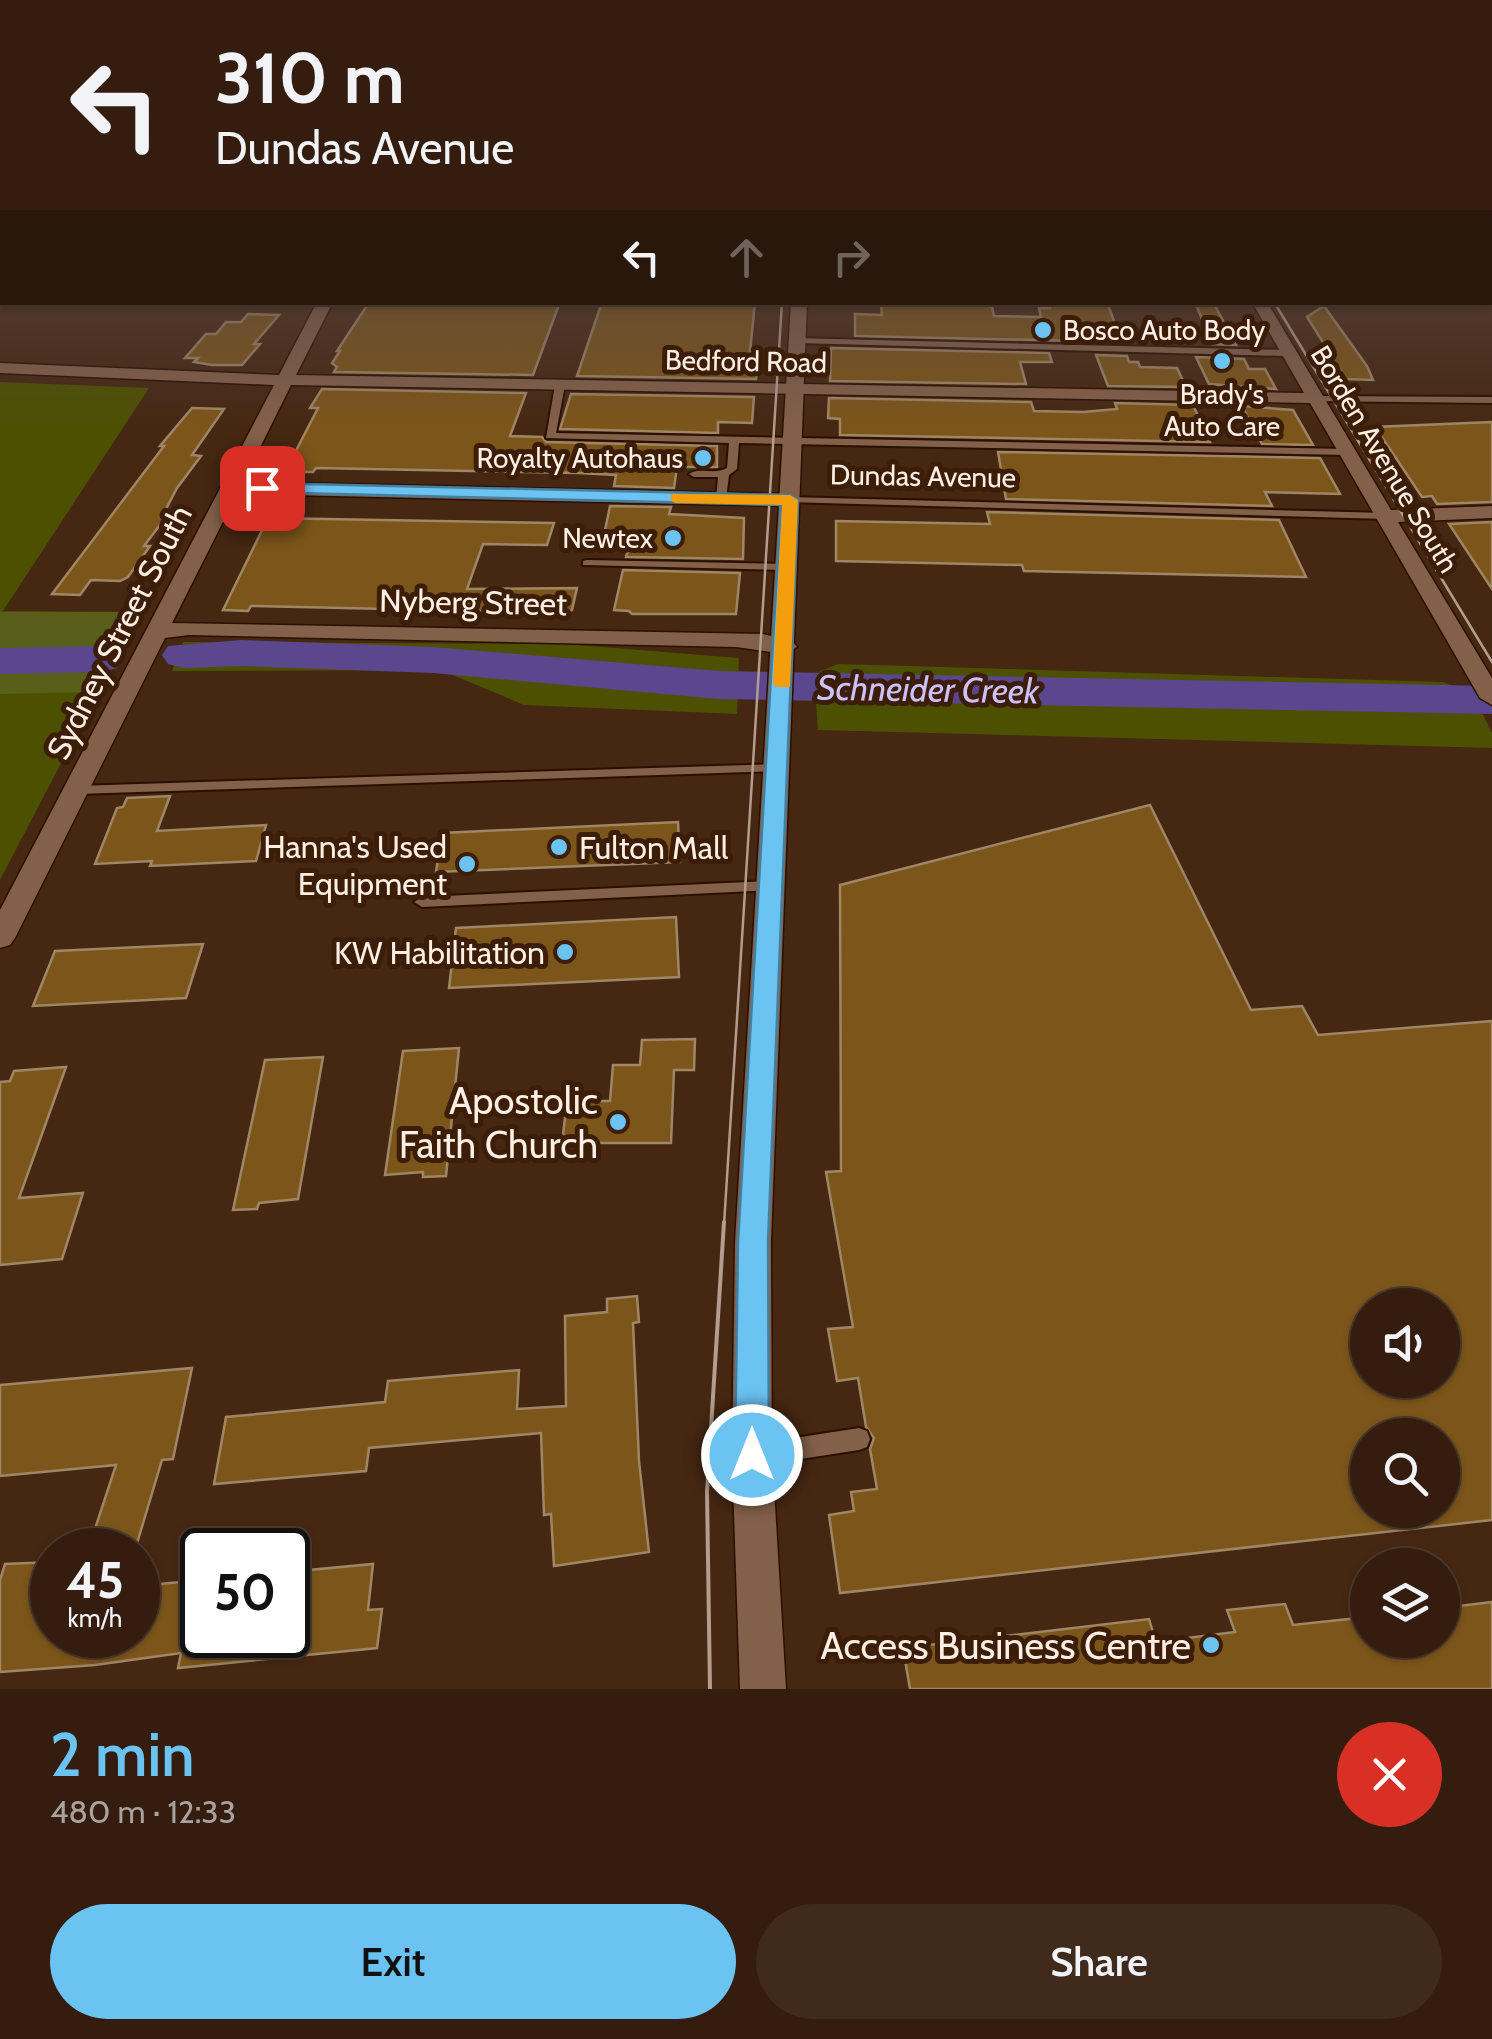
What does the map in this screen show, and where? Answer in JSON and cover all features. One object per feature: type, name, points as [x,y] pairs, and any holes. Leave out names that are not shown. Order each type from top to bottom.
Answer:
[{"type":"street","name":"Sydney Street South","points":[[0,938],[323,305]]},
{"type":"street","points":[[763,1689],[752,1455],[753,1242],[785,657],[799,305]]},
{"type":"street","name":"Borden Avenue South","points":[[1261,305],[1489,692]]},
{"type":"street","name":"Bedford Road","points":[[0,368],[284,380],[1313,398]]},
{"type":"street","name":"Dundas Avenue","points":[[232,488],[790,500]]},
{"type":"street","name":"Dundas Avenue","points":[[1386,516],[1492,512]]},
{"type":"street","name":"Nyberg Street","points":[[159,632],[189,628],[763,641],[785,657]]},
{"type":"lane","points":[[797,340],[1286,353]]},
{"type":"lane","points":[[560,385],[550,436],[1346,452]]},
{"type":"lane","name":"Bedford Road","points":[[1313,398],[1492,400]]},
{"type":"lane","points":[[694,474],[724,474],[732,469],[734,440]]},
{"type":"lane","points":[[721,499],[724,474]]},
{"type":"lane","name":"Dundas Avenue","points":[[790,500],[1386,516]]},
{"type":"lane","points":[[586,563],[787,568]]},
{"type":"lane","points":[[77,790],[778,768]]},
{"type":"lane","points":[[422,902],[771,886]]},
{"type":"lane","points":[[752,1455],[859,1439]]},
{"type":"shaded area","points":[[0,382],[149,388],[3,611],[140,612],[0,880]]},
{"type":"shaded area","points":[[183,642],[564,644],[739,658],[737,714],[524,705],[441,670],[172,671]]},
{"type":"shaded area","points":[[838,664],[1442,682],[1472,692],[1492,733],[1492,748],[818,730],[814,674]]},
{"type":"green space","points":[[0,611],[140,612],[98,692],[0,694]]},
{"type":"building","points":[[367,305],[559,305],[533,375],[334,372],[337,367],[332,363]]},
{"type":"building","points":[[601,305],[755,305],[749,362],[758,362],[756,379],[577,376]]},
{"type":"building","points":[[881,305],[986,305],[992,307],[994,316],[1041,317],[1039,308],[1050,308],[1049,305],[1108,305],[1122,342],[855,336],[855,314],[882,315]]},
{"type":"building","points":[[1196,305],[1215,305],[1236,345],[1212,344]]},
{"type":"building","points":[[1324,306],[1373,380],[1346,379],[1307,317]]},
{"type":"building","points":[[248,314],[279,315],[242,365],[212,365],[194,362],[198,358],[185,358],[206,334],[216,334],[226,322],[241,322]]},
{"type":"building","points":[[831,348],[1049,353],[1052,362],[1020,362],[1026,384],[830,381]]},
{"type":"building","points":[[1096,355],[1127,356],[1129,362],[1138,362],[1140,367],[1177,368],[1186,387],[1108,386]]},
{"type":"building","points":[[1196,357],[1244,359],[1249,369],[1265,369],[1276,389],[1209,384]]},
{"type":"building","points":[[322,389],[526,393],[510,436],[542,437],[546,442],[717,446],[717,467],[677,467],[674,488],[614,486],[616,475],[579,473],[316,468],[313,472],[285,472],[318,408],[310,408]]},
{"type":"building","points":[[571,394],[754,397],[752,423],[718,422],[718,433],[560,429]]},
{"type":"building","points":[[829,398],[1031,402],[1034,411],[1083,412],[1117,409],[1115,403],[1193,405],[1210,442],[840,435],[840,419],[828,418]]},
{"type":"building","points":[[1242,406],[1293,410],[1313,445],[1262,444]]},
{"type":"building","points":[[192,408],[224,409],[192,455],[201,456],[177,488],[164,513],[169,513],[144,546],[150,546],[128,577],[120,581],[91,580],[80,595],[52,594],[164,446],[160,446]]},
{"type":"building","points":[[1492,422],[1492,502],[1437,504],[1432,496],[1422,497],[1375,427]]},
{"type":"building","points":[[998,452],[1320,458],[1340,494],[1265,492],[1272,506],[1006,499]]},
{"type":"building","name":"Newtex","points":[[610,506],[671,507],[669,514],[744,518],[743,559],[626,557],[629,546],[602,545]]},
{"type":"building","points":[[987,512],[1279,520],[1306,577],[1024,571],[1022,565],[836,561],[836,521],[990,524]]},
{"type":"building","points":[[268,518],[554,523],[547,545],[483,544],[467,589],[577,588],[572,610],[566,613],[251,606],[248,611],[223,610]]},
{"type":"building","points":[[1492,522],[1492,589],[1449,524]]},
{"type":"building","points":[[623,570],[740,573],[736,614],[632,614],[614,610]]},
{"type":"building","points":[[170,796],[157,831],[266,825],[256,861],[150,866],[152,861],[95,864],[117,808],[123,807],[127,798]]},
{"type":"building","points":[[1150,805],[1251,1010],[1302,1006],[1318,1035],[1492,1021],[1492,1520],[1460,1524],[1460,1418],[1350,1418],[1350,1528],[1421,1528],[840,1593],[829,1515],[854,1511],[851,1492],[877,1489],[870,1449],[874,1438],[866,1427],[858,1378],[837,1381],[828,1329],[853,1327],[826,1172],[841,1171],[840,885]]},
{"type":"building","name":"Fulton Mall","points":[[678,822],[680,862],[436,872],[442,833]]},
{"type":"building","name":"KW Habilitation","points":[[676,917],[679,977],[449,988],[456,928]]},
{"type":"building","points":[[203,944],[186,998],[33,1006],[55,951]]},
{"type":"building","points":[[695,1039],[694,1070],[674,1070],[671,1143],[562,1143],[567,1101],[610,1101],[613,1065],[640,1065],[642,1040]]},
{"type":"building","points":[[459,1048],[446,1176],[423,1177],[423,1172],[385,1175],[403,1051]]},
{"type":"building","points":[[323,1057],[298,1199],[259,1203],[257,1209],[233,1210],[265,1060]]},
{"type":"building","points":[[66,1067],[19,1198],[83,1193],[62,1259],[0,1265],[0,1082],[10,1081],[14,1071]]},
{"type":"building","points":[[637,1296],[639,1322],[633,1323],[639,1461],[649,1552],[554,1566],[551,1514],[544,1515],[541,1433],[369,1448],[366,1471],[214,1484],[226,1417],[385,1402],[388,1381],[519,1370],[517,1409],[566,1406],[565,1316],[607,1312],[607,1299]]},
{"type":"building","points":[[192,1368],[173,1459],[162,1460],[142,1528],[95,1528],[116,1465],[0,1476],[0,1385]]},
{"type":"building","points":[[30,1563],[30,1658],[145,1658],[0,1672],[0,1580],[5,1564]]},
{"type":"building","points":[[373,1564],[368,1610],[382,1609],[377,1648],[310,1655],[310,1570]]},
{"type":"building","points":[[180,1582],[180,1653],[160,1656],[160,1584]]},
{"type":"building","name":"Access Business Centre","points":[[1492,1602],[1492,1689],[910,1689],[903,1648],[1149,1619],[1156,1642],[1235,1632],[1227,1610],[1285,1604],[1293,1625],[1350,1619],[1350,1658],[1460,1658],[1460,1606]]},
{"type":"building","points":[[180,1658],[278,1658],[178,1668]]},
{"type":"waterway","name":"Schneider Creek","points":[[184,655],[241,653],[433,660],[719,685],[1492,700]]},
{"type":"waterway","name":"Schneider Creek","points":[[0,661],[101,659]]},
{"type":"tram line","points":[[724,1225],[782,305]]},
{"type":"tram line","points":[[1276,305],[1492,662]]},
{"type":"tram line","points":[[710,1689],[707,1492],[724,1222]]},
{"type":"slow traffic","points":[[676,498],[790,500],[783,683]]},
{"type":"place","name":"Bosco Auto Body","points":[[1043,330]]},
{"type":"place","name":"Brady's Auto Care","points":[[1222,361]]},
{"type":"place","name":"Royalty Autohaus","points":[[703,458]]},
{"type":"place","name":"Newtex","points":[[673,538]]},
{"type":"place","name":"Fulton Mall","points":[[559,847]]},
{"type":"place","name":"Hanna's Used Equipment","points":[[467,864]]},
{"type":"place","name":"KW Habilitation","points":[[565,952]]},
{"type":"place","name":"Apostolic Faith Church","points":[[618,1122]]},
{"type":"place","name":"Access Business Centre","points":[[1211,1645]]},
{"type":"route","points":[[262,488],[790,500],[753,1242],[752,1455]]}]
